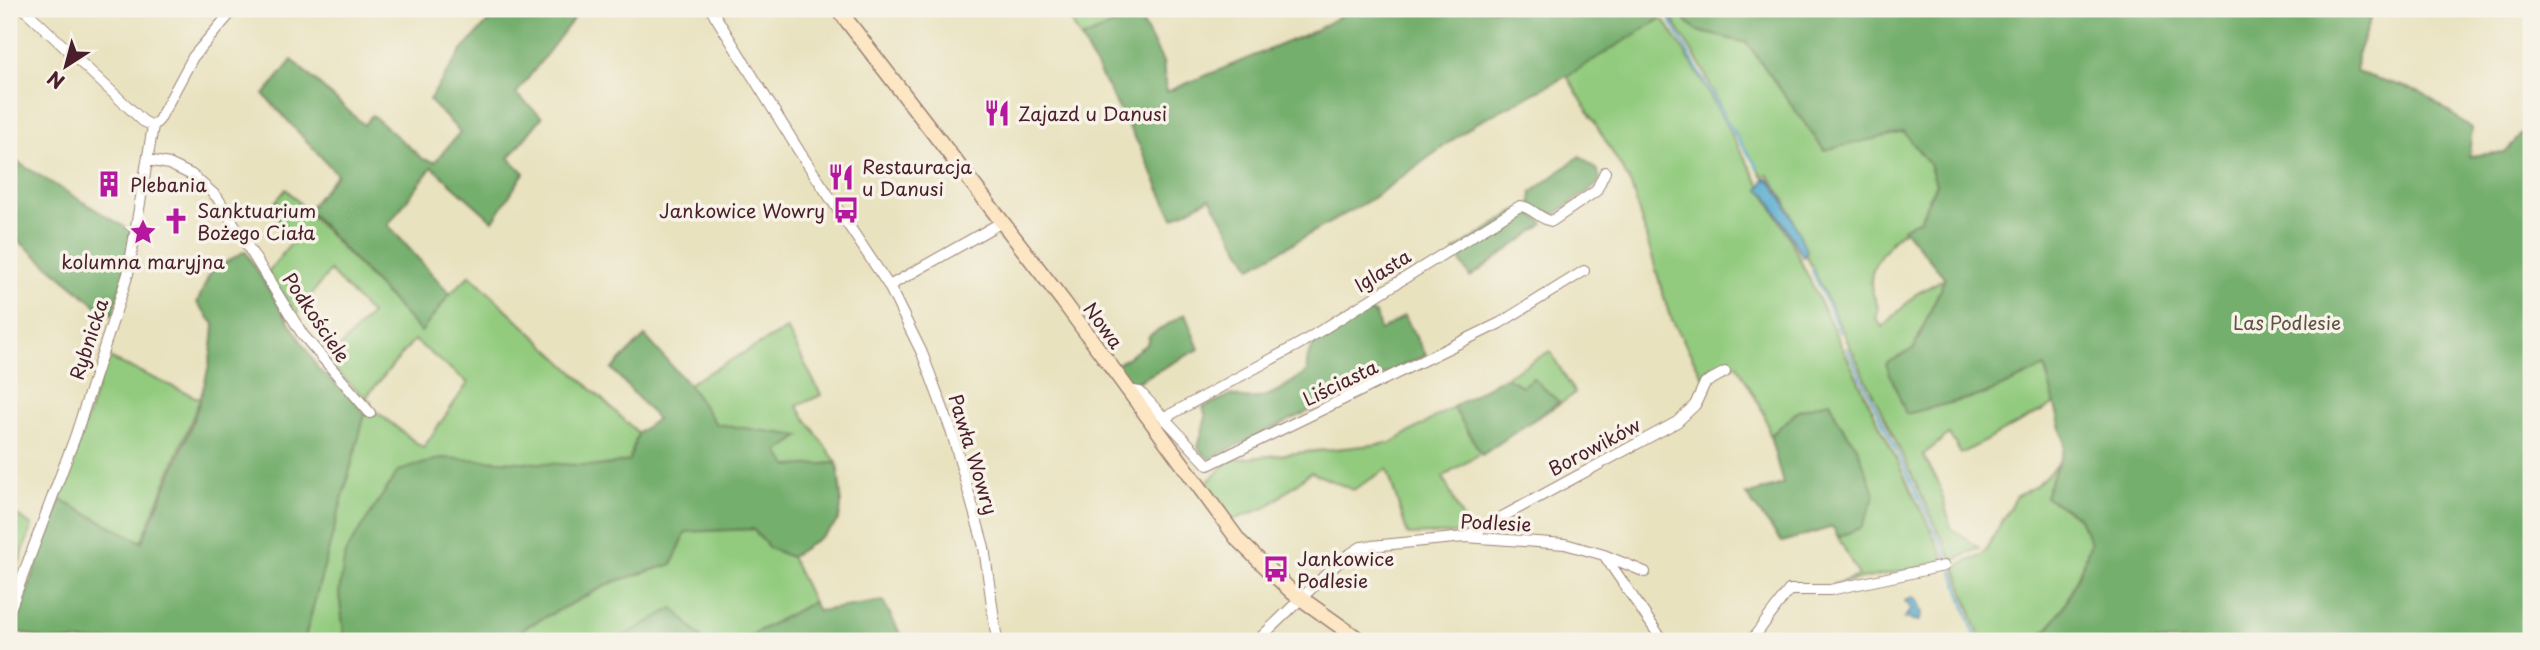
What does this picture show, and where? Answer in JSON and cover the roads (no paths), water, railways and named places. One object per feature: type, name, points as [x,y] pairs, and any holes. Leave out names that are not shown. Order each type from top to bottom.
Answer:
[{"type":"street","points":[[24,9],[133,112],[153,126]]},
{"type":"street","name":"Rybnicka","points":[[9,612],[75,437],[120,300],[134,242],[136,208],[153,126],[159,120],[193,57],[234,9]]},
{"type":"street","name":"Pawła Wowry","points":[[711,9],[799,151],[889,286],[922,353],[952,433],[984,547],[997,641]]},
{"type":"street","name":"Nowa","points":[[838,9],[1002,222],[1239,541],[1301,599],[1361,641]]},
{"type":"street","name":"Podkościele","points":[[148,160],[169,164],[192,175],[217,197],[303,335],[370,413]]},
{"type":"street","name":"Iglasta","points":[[1164,418],[1301,343],[1520,206],[1529,206],[1544,220],[1552,221],[1596,191],[1605,172]]},
{"type":"street","points":[[889,286],[1002,222]]},
{"type":"street","name":"Liściasta","points":[[1127,390],[1140,391],[1208,464],[1215,463],[1500,323],[1584,271]]},
{"type":"street","name":"Borowików","points":[[1465,537],[1677,422],[1695,405],[1705,383],[1725,372]]},
{"type":"street","name":"Podlesie","points":[[1258,641],[1342,559],[1361,547],[1465,537],[1565,544],[1604,555],[1645,572]]},
{"type":"street","points":[[1604,555],[1663,641]]},
{"type":"street","points":[[1751,641],[1790,590],[1830,590],[1944,566]]},
{"type":"water","points":[[1765,178],[1777,189],[1788,210],[1807,251],[1803,257],[1766,194],[1759,190]]},
{"type":"water","points":[[1912,597],[1917,600],[1922,613],[1919,621],[1904,618],[1912,609],[1905,601]]},
{"type":"waterway","points":[[1664,9],[1728,124],[1758,168]]},
{"type":"waterway","points":[[1812,270],[1840,333]]},
{"type":"waterway","points":[[1847,348],[1948,558]]},
{"type":"waterway","points":[[1953,571],[1977,641]]},
{"type":"place","name":"Zajazd u Danusi","points":[[997,113]]},
{"type":"place","name":"Restauracja u Danusi","points":[[841,177]]},
{"type":"place","name":"Plebania","points":[[109,184]]},
{"type":"place","name":"Jankowice Wowry","points":[[846,210]]},
{"type":"place","name":"Sanktuarium Bożego Ciała","points":[[176,221]]},
{"type":"place","name":"kolumna maryjna","points":[[143,232]]},
{"type":"place","name":"Jankowice Podlesie","points":[[1276,569]]},
{"type":"park label","name":"Las Podlesie","points":[[2287,322]]}]
